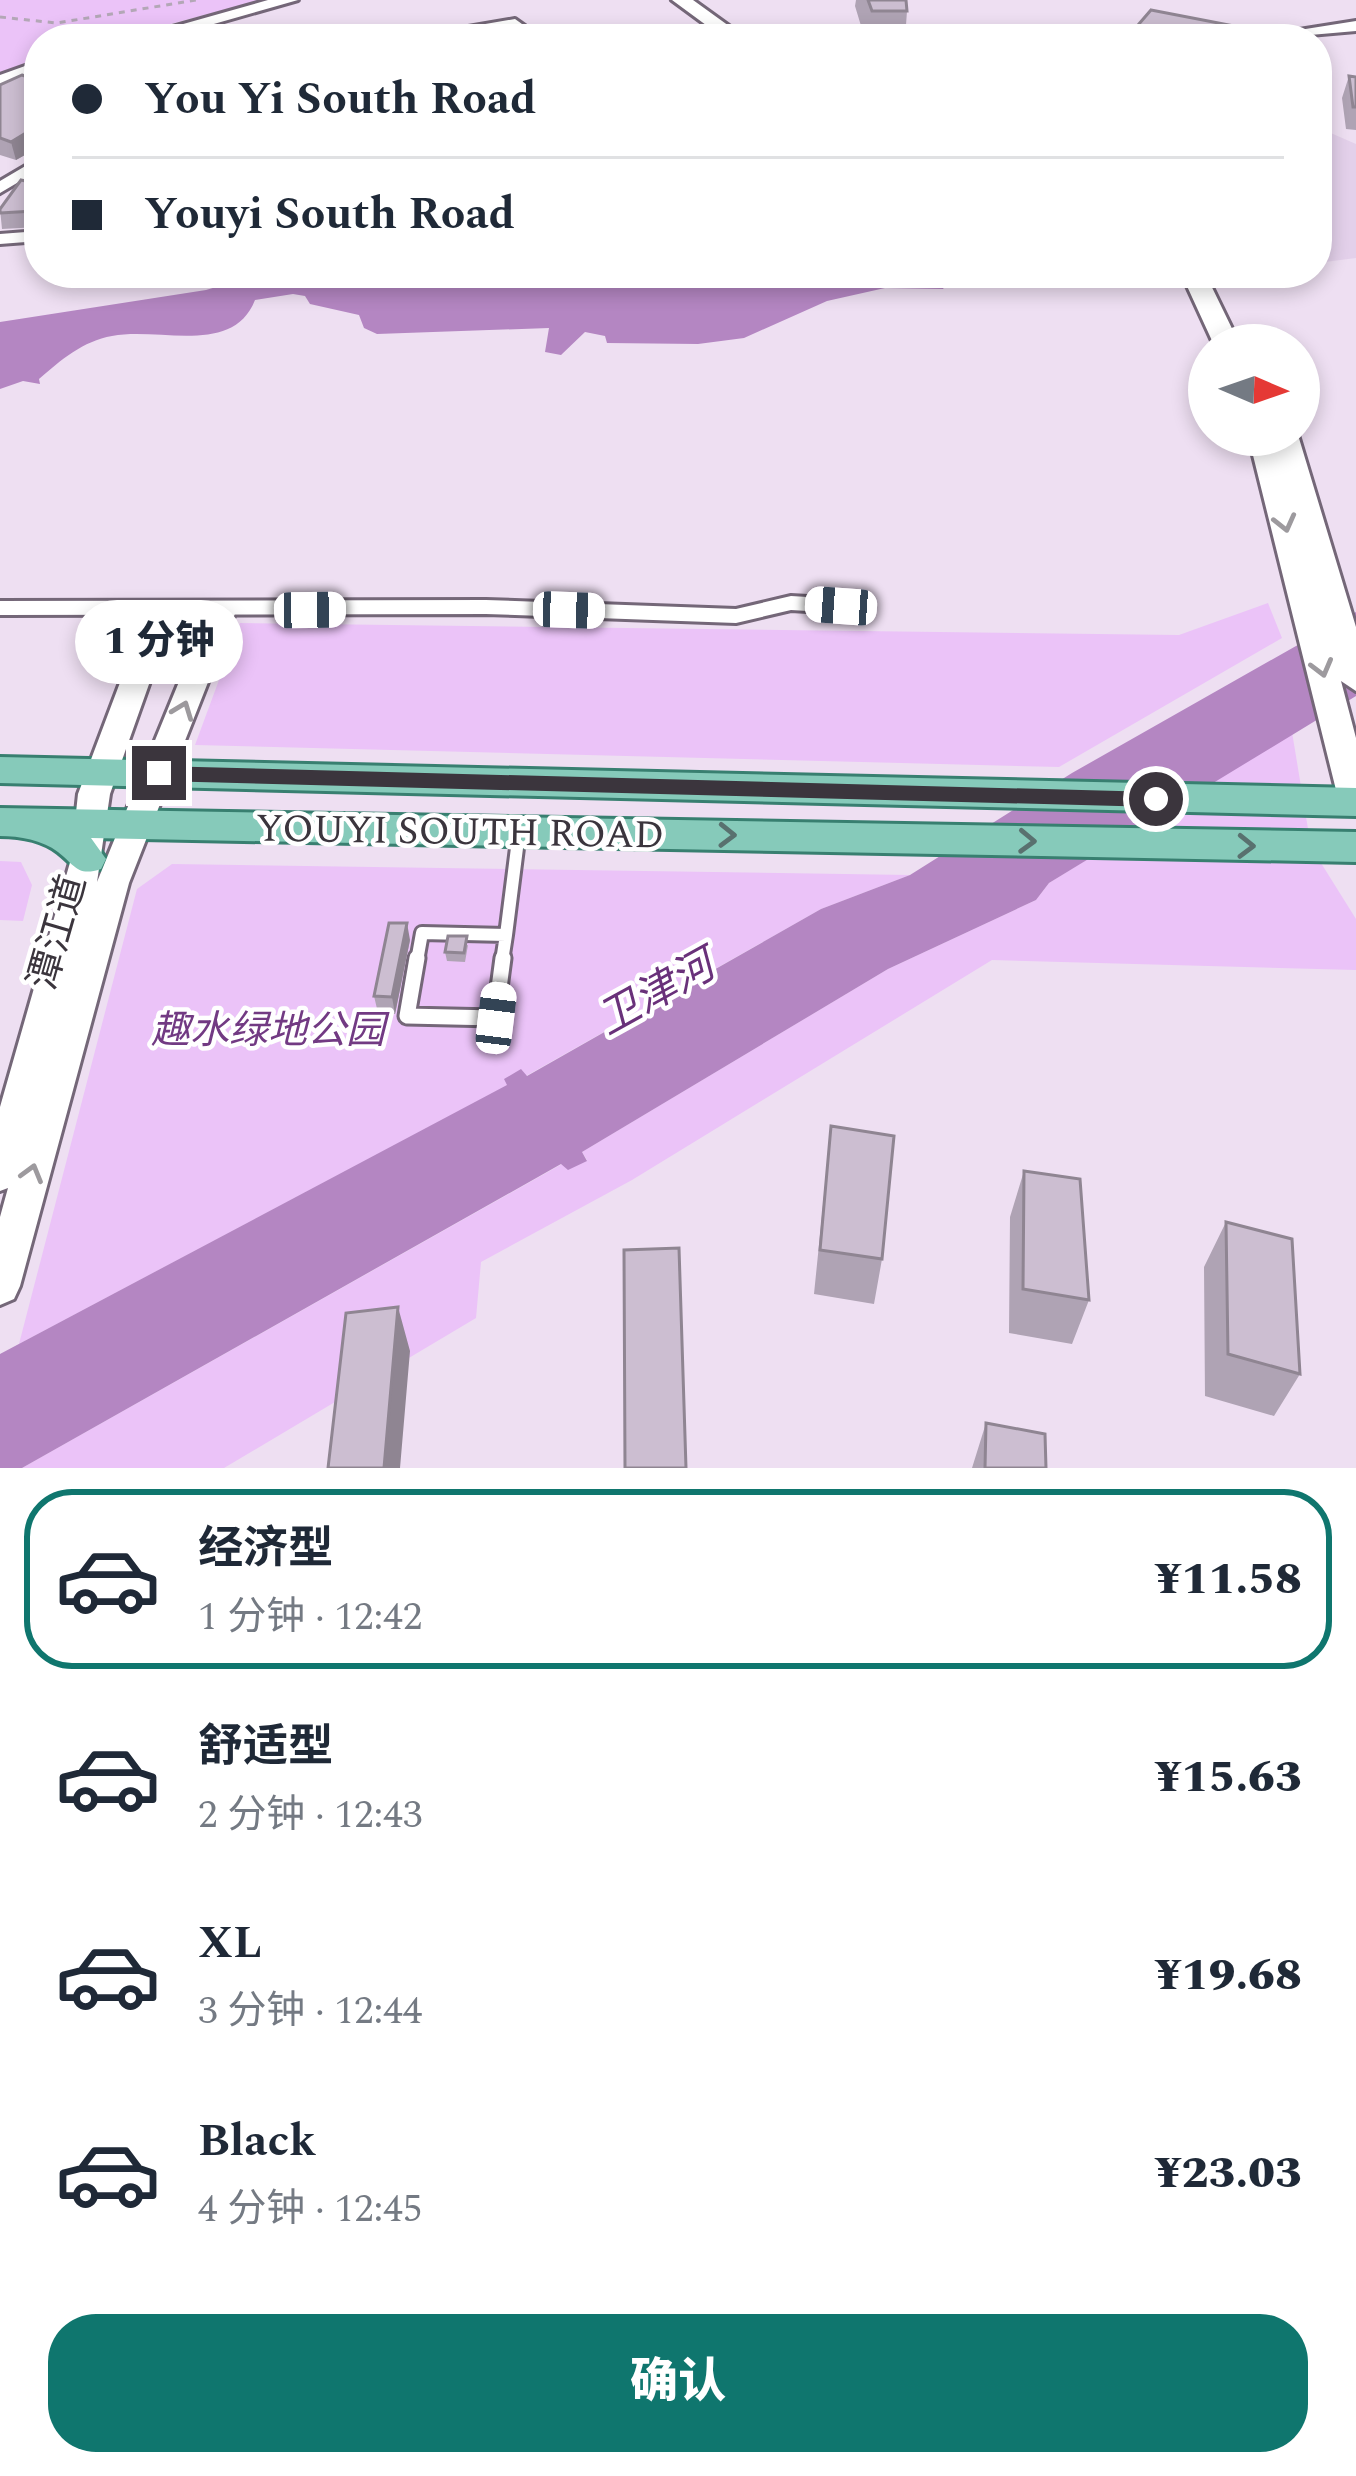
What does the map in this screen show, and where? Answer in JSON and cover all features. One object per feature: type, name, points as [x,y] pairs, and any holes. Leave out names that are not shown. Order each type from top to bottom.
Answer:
[{"type":"main road","points":[[183,24],[275,0]]},
{"type":"main road","points":[[197,24],[289,0]]},
{"type":"main road","points":[[662,0],[689,24]]},
{"type":"main road","points":[[681,0],[716,24]]},
{"type":"main road","points":[[1200,288],[1217,324]]},
{"type":"main road","points":[[1222,288],[1238,324]]},
{"type":"main road","points":[[1268,456],[1321,606],[1356,680]]},
{"type":"main road","points":[[1289,456],[1321,606],[1337,725],[1356,802]]},
{"type":"main road","points":[[1337,725],[1356,764]]},
{"type":"main road","name":"YOUYI SOUTH ROAD","points":[[0,770],[44,771],[107,822],[1356,847]]},
{"type":"main road","name":"YOUYI SOUTH ROAD","points":[[107,822],[159,773],[1356,802]]},
{"type":"main road","points":[[11,822],[60,835],[107,822]]},
{"type":"street","points":[[0,608],[486,607],[736,616],[790,603],[841,606]]},
{"type":"street","points":[[0,1174],[107,822],[161,611]]},
{"type":"street","name":"潭江道","points":[[0,1286],[107,822],[159,773],[222,611]]},
{"type":"lane","points":[[506,935],[422,933],[407,1016],[496,1018],[520,831]]},
{"type":"path","points":[[0,17],[57,23],[196,0]]},
{"type":"shaded area","points":[[1332,134],[1356,144],[1356,258],[1332,261]]},
{"type":"shaded area","points":[[885,288],[827,301],[744,338],[698,344],[607,343],[605,336],[585,332],[561,355],[545,352],[549,328],[377,334],[364,328],[359,315],[310,304],[305,296],[293,294],[255,300],[245,317],[213,334],[131,334],[101,339],[64,358],[39,379],[40,384],[23,381],[0,389],[0,322],[206,290]]},
{"type":"shaded area","points":[[1356,612],[1356,696],[1049,883],[1036,900],[888,969],[582,1152],[587,1161],[568,1170],[561,1164],[22,1468],[0,1468],[0,1354],[507,1085],[504,1079],[521,1069],[527,1076],[821,909],[910,875],[1072,773]]},
{"type":"green space","points":[[0,0],[262,0],[170,24],[24,24],[24,69],[0,78]]},
{"type":"green space","points":[[1268,603],[1282,638],[1059,767],[195,745],[240,623],[1179,635]]},
{"type":"green space","points":[[1292,732],[1311,847],[1356,919],[1356,970],[992,960],[632,1180],[481,1262],[476,1318],[224,1468],[22,1468],[562,1164],[587,1160],[582,1152],[888,969],[1036,900],[1049,883]]},
{"type":"green space","points":[[0,861],[21,862],[32,885],[23,921],[0,920]]},
{"type":"green space","name":"趣水绿地公园","points":[[172,864],[910,875],[821,909],[526,1076],[520,1070],[505,1079],[508,1085],[19,1344],[137,889]]},
{"type":"building","points":[[868,0],[906,0],[907,11],[872,11]]},
{"type":"building","points":[[1151,10],[1224,24],[1139,24]]},
{"type":"building","points":[[24,76],[24,134],[11,142],[0,138],[0,85]]},
{"type":"building","points":[[1349,76],[1356,77],[1356,107],[1353,107]]},
{"type":"building","points":[[24,181],[24,212],[0,213]]},
{"type":"building","points":[[389,923],[407,923],[392,997],[374,996]]},
{"type":"building","points":[[448,936],[467,936],[464,953],[445,952]]},
{"type":"building","points":[[831,1126],[894,1136],[882,1259],[820,1250]]},
{"type":"building","points":[[1024,1171],[1080,1179],[1089,1300],[1023,1289]]},
{"type":"building","points":[[1226,1222],[1292,1239],[1300,1374],[1228,1354]]},
{"type":"building","points":[[679,1248],[686,1468],[625,1468],[624,1250]]},
{"type":"building","points":[[398,1307],[384,1468],[328,1468],[346,1313]]},
{"type":"building","points":[[986,1423],[1045,1434],[1046,1468],[985,1468]]},
{"type":"route","points":[[159,773],[1156,799]]},
{"type":"water label","name":"卫津河","points":[[655,991]]}]
